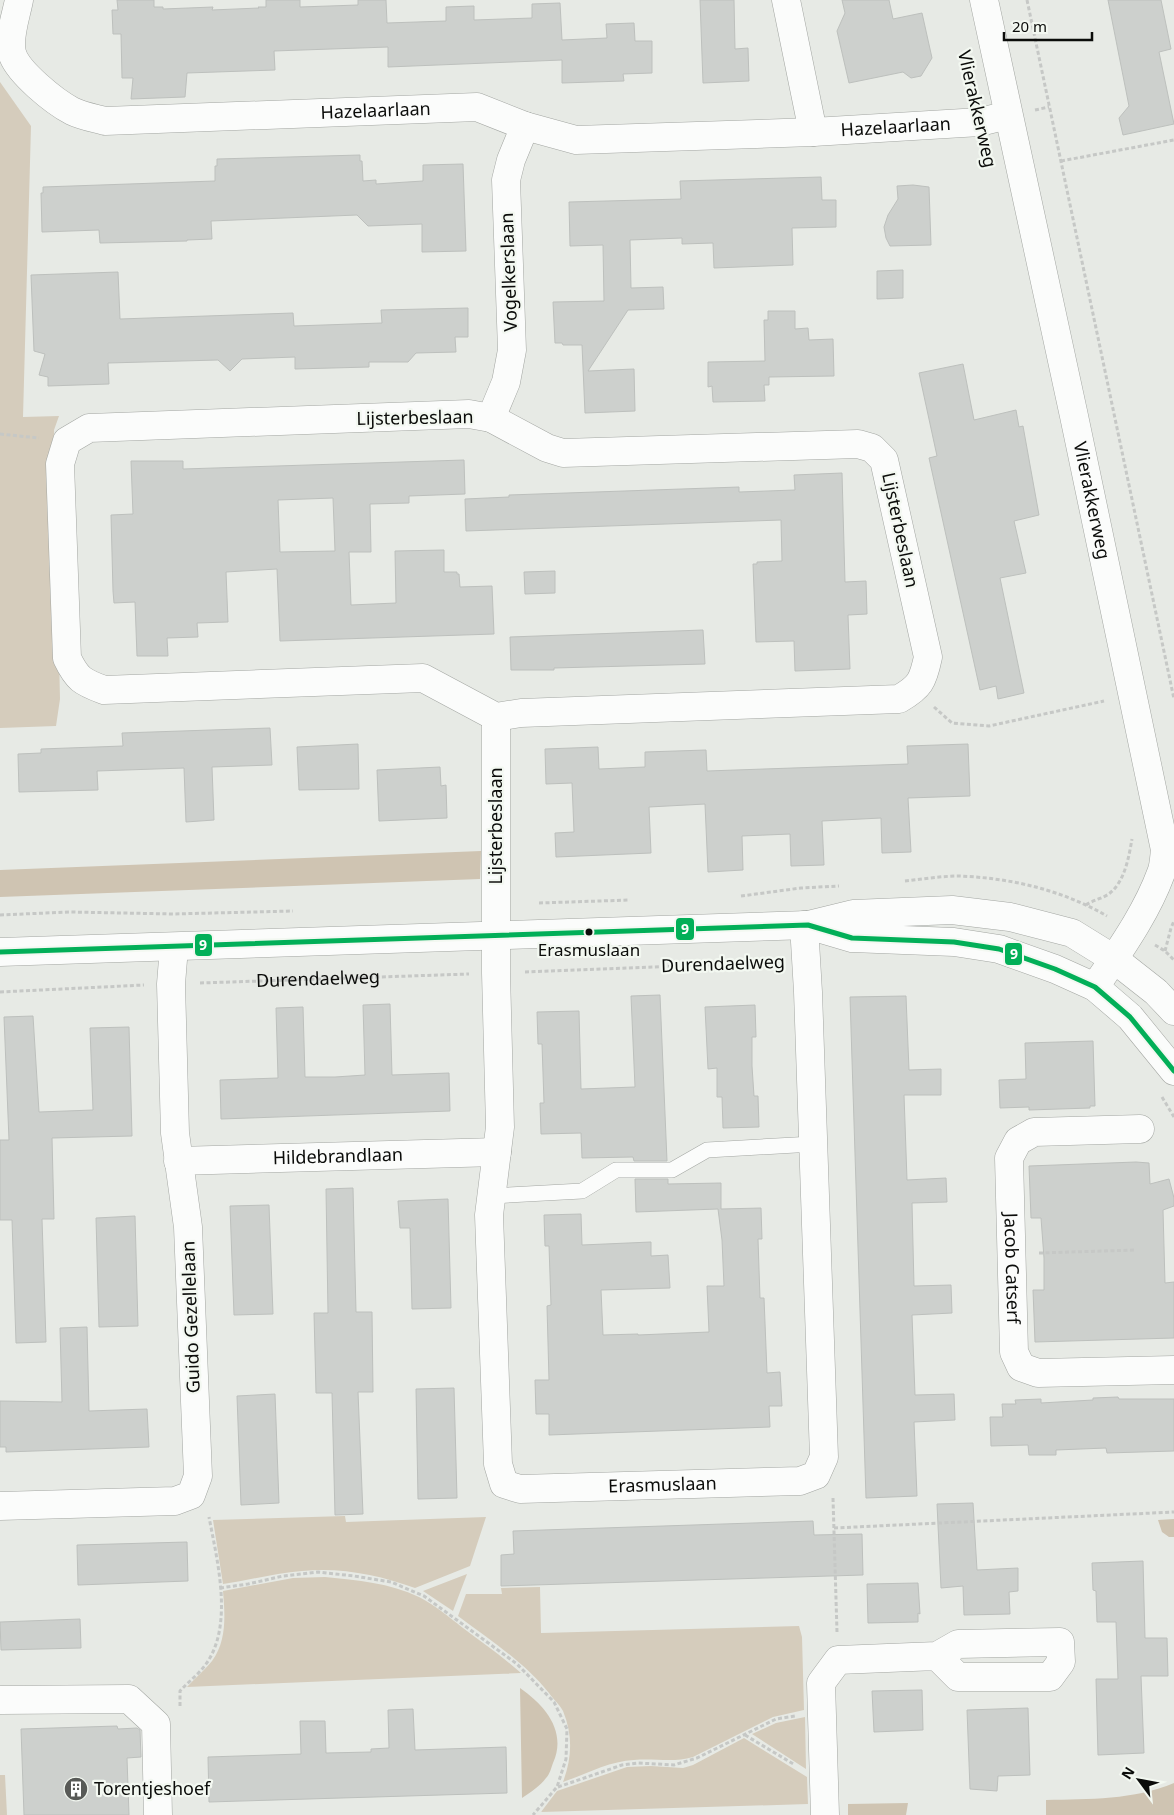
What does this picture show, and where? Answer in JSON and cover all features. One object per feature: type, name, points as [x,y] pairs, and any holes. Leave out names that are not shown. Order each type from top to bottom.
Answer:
[{"type":"street","name":"Hazelaarlaan","points":[[18,0],[12,33],[12,54],[23,72],[50,97],[73,112],[104,121],[477,106],[525,126],[576,140],[813,132],[980,122],[1008,115]]},
{"type":"street","points":[[786,0],[813,132]]},
{"type":"street","name":"Vlierakkerweg","points":[[984,0],[1165,850],[1162,871],[1153,891],[1132,930],[1094,987]]},
{"type":"street","name":"Vogelkerslaan","points":[[492,418],[506,382],[512,350],[506,180],[510,160],[525,126]]},
{"type":"street","name":"Lijsterbeslaan","points":[[67,441],[90,428],[469,414],[492,418],[547,448],[563,453],[858,444],[872,448],[884,460],[928,657],[925,673],[916,689]]},
{"type":"street","points":[[67,441],[60,464],[67,658],[74,673],[88,684],[104,690],[423,678],[496,717],[521,713],[899,699],[916,689]]},
{"type":"street","name":"Lijsterbeslaan","points":[[496,717],[497,935]]},
{"type":"street","name":"Durendaelweg","points":[[0,952],[806,925],[853,914],[952,910],[1010,917],[1072,933],[1114,958],[1156,992],[1174,1012]]},
{"type":"street","points":[[806,925],[824,1457],[816,1475]]},
{"type":"street","name":"Durendaelweg","points":[[806,925],[852,938],[954,942],[999,949],[1055,969],[1094,987],[1130,1017],[1167,1082]]},
{"type":"street","name":"Erasmuslaan","points":[[497,935],[496,973],[500,1127],[489,1215],[498,1464],[504,1484],[520,1488],[800,1481],[816,1475]]},
{"type":"street","name":"Guido Gezellelaan","points":[[174,946],[171,984],[174,1133],[188,1227],[198,1476],[191,1495],[176,1501]]},
{"type":"street","name":"Jacob Catserf","points":[[1140,1129],[1034,1132],[1018,1141],[1009,1158],[1014,1352],[1021,1367],[1038,1373],[1174,1370]]},
{"type":"street","name":"Hildebrandlaan","points":[[178,1161],[497,1152]]},
{"type":"street","points":[[0,1506],[176,1501]]},
{"type":"street","points":[[825,1815],[821,1683],[838,1660],[937,1656]]},
{"type":"street","points":[[0,1700],[129,1698],[156,1724],[158,1815]]},
{"type":"lane","points":[[492,1196],[582,1191],[616,1170],[672,1170],[707,1150],[813,1144]]},
{"type":"path","points":[[1027,0],[1174,699]]},
{"type":"path","points":[[1061,161],[1174,140]]},
{"type":"path","points":[[0,434],[67,441]]},
{"type":"path","points":[[916,689],[952,723],[989,726],[1105,701],[1107,710]]},
{"type":"path","points":[[1086,904],[1110,893],[1119,881],[1128,860],[1132,838]]},
{"type":"path","points":[[1165,951],[1170,928],[1174,921]]},
{"type":"path","name":"Durendaelweg","points":[[0,992],[806,961]]},
{"type":"path","points":[[1167,1082],[1174,1117]]},
{"type":"path","points":[[1012,1254],[1136,1250]]},
{"type":"path","points":[[816,1475],[832,1494],[838,1660]]},
{"type":"path","points":[[176,1501],[209,1516],[220,1588],[221,1620],[218,1641],[206,1664],[180,1691],[180,1710]]},
{"type":"path","points":[[834,1528],[1174,1512]]},
{"type":"path","points":[[220,1588],[283,1576],[318,1572],[391,1582],[424,1596],[517,1664],[554,1702],[567,1729],[566,1758],[557,1787],[533,1815]]},
{"type":"path","points":[[557,1787],[622,1765],[638,1763],[674,1765],[682,1763],[697,1758],[776,1719],[822,1711]]},
{"type":"path","points":[[745,1734],[824,1783]]},
{"type":"shaded area","points":[[0,82],[31,126],[23,417],[59,416],[54,430],[60,699],[56,726],[0,728]]},
{"type":"shaded area","points":[[481,851],[480,879],[0,897],[0,870]]},
{"type":"shaded area","points":[[345,1516],[346,1522],[486,1517],[470,1566],[415,1588],[388,1579],[360,1573],[331,1570],[292,1572],[223,1584],[213,1520]]},
{"type":"shaded area","points":[[1174,1519],[1174,1537],[1169,1537],[1162,1532],[1158,1520]]},
{"type":"shaded area","points":[[467,1574],[453,1611],[423,1591]]},
{"type":"shaded area","points":[[325,1577],[385,1585],[419,1597],[442,1611],[521,1673],[187,1687],[212,1661],[220,1645],[224,1628],[223,1591],[293,1578]]},
{"type":"shaded area","points":[[540,1587],[541,1633],[799,1626],[802,1637],[804,1710],[773,1717],[693,1757],[678,1760],[625,1761],[607,1765],[563,1782],[570,1755],[570,1738],[562,1709],[518,1661],[458,1616],[466,1594],[502,1594],[501,1588]]},
{"type":"shaded area","points":[[520,1688],[546,1711],[556,1730],[557,1741],[557,1752],[548,1775],[544,1781],[522,1798]]},
{"type":"shaded area","points":[[805,1717],[806,1769],[752,1734],[776,1723]]},
{"type":"shaded area","points":[[744,1738],[807,1777],[808,1804],[541,1812],[557,1791],[627,1767],[683,1768],[693,1765]]},
{"type":"shaded area","points":[[0,1775],[5,1775],[7,1815],[0,1815]]},
{"type":"shaded area","points":[[1174,1783],[1174,1815],[1046,1815],[1046,1800],[1127,1796],[1159,1789]]},
{"type":"shaded area","points":[[908,1803],[906,1815],[848,1815],[848,1804]]},
{"type":"building","points":[[117,0],[154,0],[154,7],[163,7],[163,9],[213,7],[212,10],[266,7],[266,0],[300,0],[300,7],[358,5],[358,0],[386,0],[387,23],[446,21],[446,7],[474,6],[474,20],[532,18],[532,4],[560,3],[562,40],[607,38],[606,24],[634,23],[635,41],[652,41],[652,73],[623,74],[624,81],[562,83],[562,60],[388,67],[388,47],[274,51],[275,70],[187,73],[185,97],[131,99],[133,78],[122,78],[121,34],[113,34],[112,10],[118,10]]},
{"type":"building","points":[[700,0],[734,0],[735,49],[748,48],[749,81],[703,83]]},
{"type":"building","points":[[842,0],[889,0],[893,19],[922,13],[932,58],[921,76],[911,78],[903,72],[849,83],[837,31],[845,13]]},
{"type":"building","points":[[1108,0],[1161,0],[1171,49],[1159,52],[1174,124],[1123,135],[1119,118],[1129,106]]},
{"type":"building","points":[[360,155],[363,181],[376,180],[376,184],[423,181],[423,165],[463,164],[466,251],[422,252],[422,224],[368,226],[357,215],[211,221],[212,239],[187,241],[100,243],[99,230],[42,232],[41,193],[43,193],[43,187],[215,181],[217,159]]},
{"type":"building","points":[[821,177],[822,200],[836,200],[836,227],[792,228],[793,265],[714,268],[713,243],[682,244],[682,238],[630,240],[631,288],[663,287],[664,309],[628,310],[588,371],[634,369],[635,411],[585,413],[582,345],[555,343],[553,302],[604,301],[603,245],[570,246],[569,202],[681,199],[680,181]]},
{"type":"building","points":[[897,186],[929,187],[931,245],[890,246],[884,227],[888,215],[898,199]]},
{"type":"building","points":[[903,270],[903,298],[877,299],[877,271]]},
{"type":"building","points":[[118,272],[120,319],[293,313],[294,326],[382,323],[381,310],[468,308],[468,337],[455,337],[456,352],[416,353],[408,362],[369,362],[369,367],[295,369],[295,357],[242,359],[230,371],[218,360],[108,363],[109,384],[48,386],[48,377],[39,375],[45,354],[34,351],[31,275]]},
{"type":"building","points":[[768,311],[795,311],[795,329],[808,328],[809,340],[833,339],[834,376],[769,377],[769,385],[764,385],[765,401],[713,402],[712,386],[708,387],[708,362],[765,361],[764,320],[768,320]]},
{"type":"building","points":[[963,364],[974,420],[1016,410],[1019,427],[1023,426],[1039,515],[1014,521],[1026,573],[1000,578],[1024,693],[998,699],[996,686],[980,690],[929,458],[937,456],[919,373]]},
{"type":"building","points":[[464,460],[465,494],[409,496],[409,503],[370,504],[371,552],[349,552],[351,605],[396,603],[395,551],[444,550],[444,572],[457,572],[459,574],[460,587],[492,586],[494,634],[280,641],[277,569],[226,572],[228,622],[197,623],[198,637],[167,638],[168,656],[137,656],[135,602],[114,603],[111,515],[133,514],[131,461],[183,461],[183,469]],"holes":[[[333,498],[335,551],[280,552],[278,500]]]},
{"type":"building","points":[[842,473],[845,582],[866,581],[867,614],[848,615],[850,669],[795,671],[794,641],[756,642],[753,564],[757,564],[757,562],[782,561],[781,520],[466,531],[465,499],[509,497],[509,495],[739,487],[739,492],[795,490],[794,475]]},
{"type":"building","points":[[555,571],[555,593],[525,594],[524,572]]},
{"type":"building","points":[[703,630],[705,664],[511,670],[510,637]]},
{"type":"building","points":[[270,728],[272,765],[212,767],[214,820],[186,822],[184,768],[97,771],[98,790],[19,792],[18,754],[41,753],[41,749],[123,746],[122,733]]},
{"type":"building","points":[[358,744],[359,789],[299,790],[297,747]]},
{"type":"building","points":[[968,744],[970,796],[908,798],[911,852],[882,853],[881,818],[822,821],[824,865],[791,866],[790,834],[742,836],[743,870],[708,872],[705,804],[649,807],[651,853],[556,857],[555,833],[574,832],[572,783],[546,784],[545,749],[598,747],[599,769],[645,767],[645,752],[706,750],[707,771],[908,764],[907,746]]},
{"type":"building","points":[[440,767],[441,786],[446,785],[447,818],[379,821],[377,770]]},
{"type":"building","points":[[660,995],[667,1161],[634,1161],[633,1157],[582,1158],[581,1133],[541,1134],[540,1103],[544,1103],[542,1044],[538,1044],[537,1012],[579,1011],[581,1089],[635,1087],[631,996]]},
{"type":"building","points":[[906,996],[909,1070],[941,1069],[941,1095],[904,1095],[907,1180],[946,1178],[947,1202],[912,1203],[914,1286],[951,1285],[952,1313],[912,1315],[915,1395],[954,1394],[955,1420],[914,1422],[917,1496],[866,1498],[850,997]]},
{"type":"building","points":[[390,1004],[392,1075],[449,1073],[450,1111],[221,1119],[220,1080],[278,1078],[276,1008],[303,1007],[305,1077],[335,1077],[365,1075],[363,1005]]},
{"type":"building","points":[[755,1005],[756,1037],[752,1037],[752,1066],[754,1096],[758,1096],[759,1127],[723,1128],[722,1097],[717,1097],[717,1068],[708,1069],[705,1007]]},
{"type":"building","points":[[33,1016],[39,1112],[93,1110],[90,1028],[129,1027],[132,1136],[52,1138],[54,1219],[42,1219],[46,1342],[16,1343],[12,1220],[0,1220],[0,1140],[9,1140],[4,1017]]},
{"type":"building","points":[[1093,1041],[1095,1106],[1090,1106],[1090,1108],[1029,1110],[1029,1107],[1000,1108],[999,1080],[1026,1079],[1025,1043]]},
{"type":"building","points":[[1149,1163],[1150,1184],[1169,1179],[1174,1198],[1174,1206],[1163,1210],[1165,1283],[1174,1282],[1174,1338],[1035,1342],[1033,1290],[1044,1290],[1044,1258],[1041,1218],[1031,1218],[1029,1166]]},
{"type":"building","points":[[635,1179],[668,1179],[668,1184],[721,1183],[721,1209],[761,1208],[762,1239],[758,1239],[760,1298],[764,1298],[767,1373],[780,1372],[782,1406],[769,1406],[770,1427],[549,1435],[549,1414],[536,1414],[535,1380],[549,1380],[547,1306],[551,1305],[549,1246],[545,1246],[544,1215],[581,1214],[582,1245],[651,1242],[651,1256],[668,1255],[670,1288],[601,1290],[603,1335],[709,1332],[707,1286],[724,1286],[722,1240],[718,1209],[636,1212]]},
{"type":"building","points":[[353,1188],[356,1312],[372,1312],[373,1392],[358,1392],[363,1514],[335,1515],[332,1393],[316,1393],[314,1313],[328,1313],[326,1189]]},
{"type":"building","points":[[448,1199],[451,1308],[412,1309],[410,1228],[400,1228],[398,1201]]},
{"type":"building","points":[[269,1205],[273,1314],[234,1315],[230,1206]]},
{"type":"building","points":[[135,1216],[138,1326],[99,1327],[96,1218]]},
{"type":"building","points":[[87,1327],[89,1411],[147,1409],[149,1447],[6,1452],[6,1447],[0,1447],[0,1401],[62,1402],[60,1328]]},
{"type":"building","points":[[454,1388],[457,1498],[418,1499],[416,1389]]},
{"type":"building","points":[[275,1394],[279,1503],[241,1505],[237,1396]]},
{"type":"building","points":[[1118,1397],[1119,1399],[1174,1399],[1174,1451],[1107,1453],[1106,1448],[1056,1450],[1056,1455],[1029,1455],[1028,1445],[991,1446],[990,1417],[1003,1417],[1002,1404],[1016,1404],[1015,1400],[1041,1399],[1041,1403]]},
{"type":"building","points":[[973,1503],[977,1570],[1018,1568],[1018,1591],[1009,1592],[1010,1614],[964,1615],[963,1586],[941,1588],[937,1504]]},
{"type":"building","points":[[813,1521],[814,1535],[862,1534],[863,1575],[501,1586],[501,1555],[514,1554],[513,1531]]},
{"type":"building","points":[[187,1542],[188,1581],[78,1585],[77,1545]]},
{"type":"building","points":[[1143,1561],[1145,1638],[1167,1638],[1168,1676],[1141,1676],[1144,1753],[1098,1755],[1096,1679],[1118,1679],[1116,1622],[1097,1622],[1096,1591],[1093,1590],[1092,1563]]},
{"type":"building","points":[[918,1583],[920,1614],[918,1613],[918,1622],[868,1623],[867,1584]]},
{"type":"building","points":[[80,1619],[81,1648],[1,1650],[0,1622]]},
{"type":"building","points":[[922,1690],[923,1730],[874,1732],[872,1691]]},
{"type":"building","points":[[1028,1708],[1030,1775],[998,1776],[997,1791],[970,1789],[967,1710]]},
{"type":"building","points":[[413,1709],[415,1750],[506,1747],[507,1793],[209,1802],[208,1757],[301,1754],[300,1721],[325,1721],[326,1753],[371,1752],[371,1749],[389,1748],[388,1710]]},
{"type":"building","name":"Torentjeshoef","points":[[117,1726],[118,1729],[137,1728],[140,1730],[141,1757],[127,1758],[129,1815],[24,1815],[21,1729]]},
{"type":"transit line","name":"9","points":[[0,952],[808,925],[852,938],[954,942],[999,949],[1055,969],[1095,987],[1130,1017],[1174,1071]]},
{"type":"place","name":"Erasmuslaan","points":[[589,932]]},
{"type":"place","name":"Torentjeshoef","points":[[76,1789]]}]
